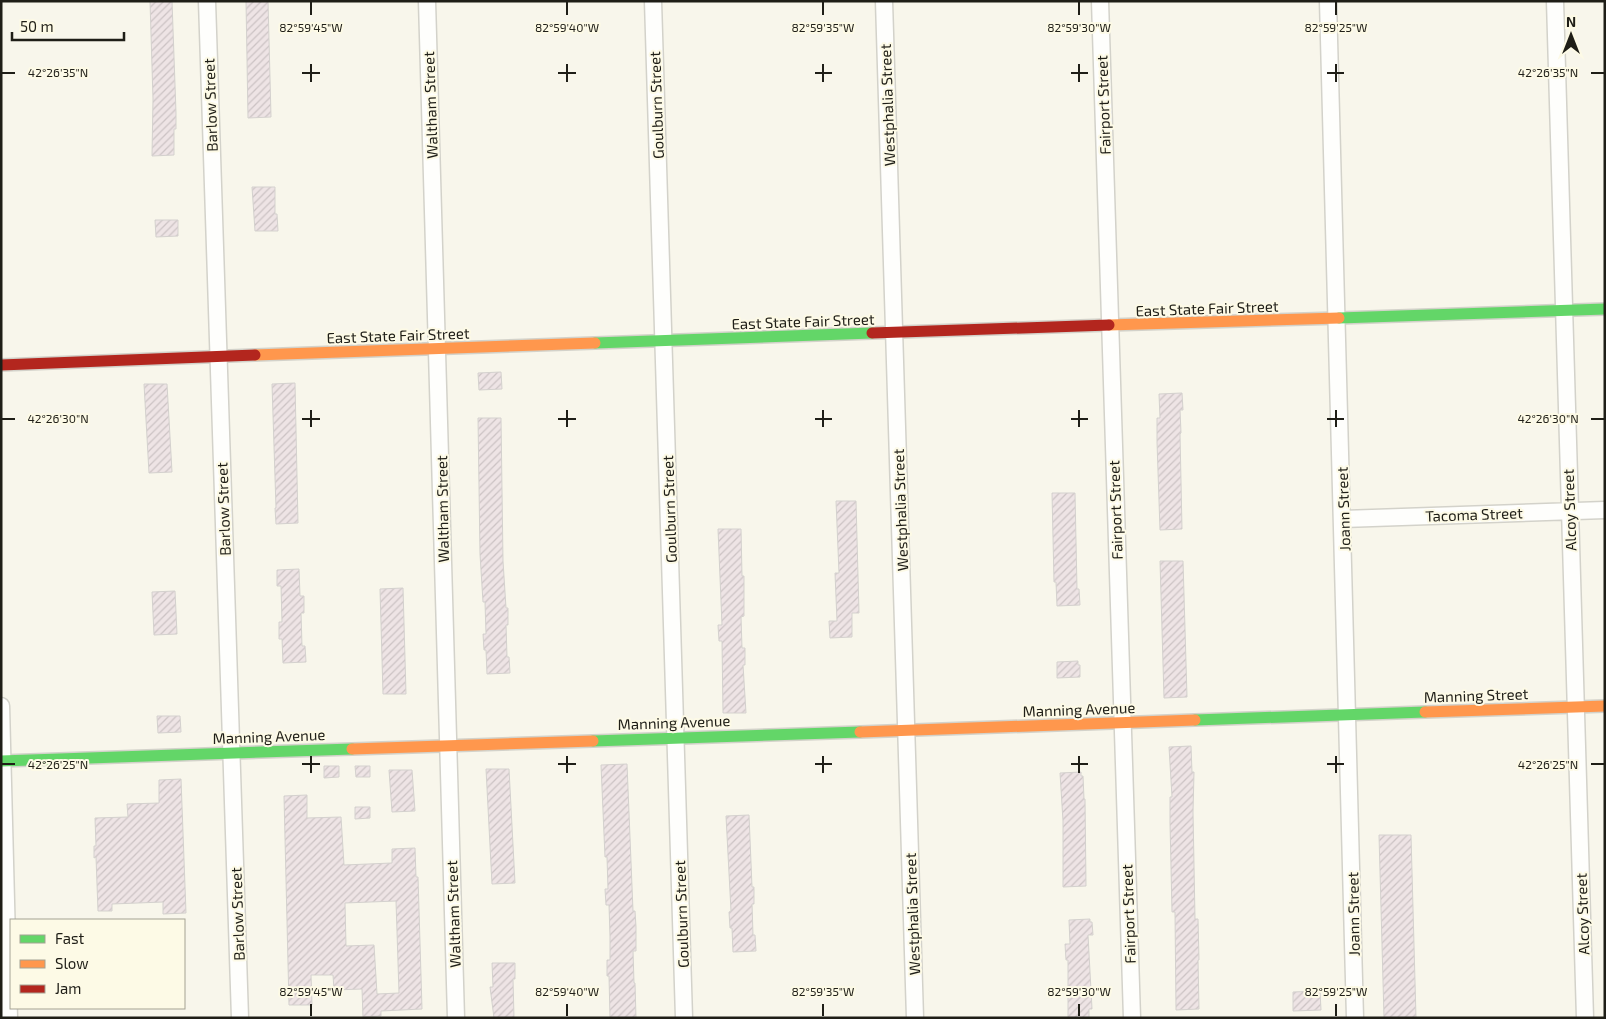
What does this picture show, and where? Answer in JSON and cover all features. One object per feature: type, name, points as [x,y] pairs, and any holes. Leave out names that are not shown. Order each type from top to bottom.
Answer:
[{"type":"street","name":"Barlow Street","points":[[207,1],[240,1018]]},
{"type":"street","name":"Waltham Street","points":[[427,1],[456,1018]]},
{"type":"street","name":"Goulburn Street","points":[[653,1],[684,1018]]},
{"type":"street","name":"Westphalia Street","points":[[884,1],[915,1018]]},
{"type":"street","name":"Fairport Street","points":[[1100,1],[1132,1018]]},
{"type":"street","name":"Joann Street","points":[[1328,1],[1338,319],[1355,1018]]},
{"type":"street","name":"Alcoy Street","points":[[1555,1],[1585,1018]]},
{"type":"street","name":"East State Fair Street","points":[[1,365],[1605,310]]},
{"type":"street","name":"Tacoma Street","points":[[1343,519],[1605,510]]},
{"type":"street","points":[[1,706],[9,1018]]},
{"type":"street","name":"Manning Street","points":[[1348,715],[1605,706]]},
{"type":"street","name":"Manning Avenue","points":[[2,761],[448,746],[676,736],[1348,715]]},
{"type":"building","points":[[150,1],[172,1],[176,113],[174,155],[152,156],[153,99]]},
{"type":"building","points":[[246,1],[268,1],[271,117],[248,118]]},
{"type":"building","points":[[252,187],[275,187],[275,214],[277,214],[278,231],[255,231]]},
{"type":"building","points":[[155,220],[178,220],[178,236],[156,237]]},
{"type":"building","points":[[501,372],[502,389],[479,390],[478,373]]},
{"type":"building","points":[[295,383],[298,523],[276,524],[272,384]]},
{"type":"building","points":[[144,384],[167,384],[172,472],[149,473]]},
{"type":"building","points":[[1182,393],[1183,410],[1180,410],[1180,434],[1182,529],[1160,530],[1157,442],[1157,418],[1160,418],[1159,394]]},
{"type":"building","points":[[478,418],[501,418],[503,561],[506,608],[508,608],[508,625],[506,625],[507,657],[509,657],[510,673],[487,674],[483,634],[486,634],[485,602],[483,602],[480,554]]},
{"type":"building","points":[[1052,493],[1075,493],[1077,589],[1079,589],[1080,605],[1057,606],[1056,582],[1054,582]]},
{"type":"building","points":[[836,501],[856,501],[859,613],[852,613],[852,637],[830,638],[829,621],[837,621],[835,573],[839,573]]},
{"type":"building","points":[[718,529],[741,529],[744,616],[741,617],[742,648],[745,648],[745,665],[743,665],[746,713],[723,713],[722,641],[719,641],[718,625],[722,625]]},
{"type":"building","points":[[1160,561],[1183,561],[1187,697],[1164,698]]},
{"type":"building","points":[[299,569],[300,596],[304,596],[304,613],[301,613],[302,646],[305,646],[306,662],[283,663],[282,639],[279,639],[279,622],[282,622],[281,586],[277,586],[277,570]]},
{"type":"building","points":[[403,588],[406,694],[383,694],[380,589]]},
{"type":"building","points":[[175,591],[177,634],[154,635],[152,592]]},
{"type":"building","points":[[1078,661],[1080,677],[1057,678],[1057,662]]},
{"type":"building","points":[[157,716],[180,716],[181,732],[158,733]]},
{"type":"building","points":[[1191,746],[1192,772],[1194,772],[1195,919],[1198,919],[1199,1009],[1176,1010],[1175,912],[1172,912],[1170,822],[1170,797],[1172,797],[1169,747]]},
{"type":"building","points":[[627,764],[633,911],[635,911],[636,927],[636,951],[633,951],[636,1018],[610,1018],[609,976],[607,976],[607,960],[610,960],[609,905],[606,905],[605,889],[608,889],[607,857],[605,857],[601,765]]},
{"type":"building","points":[[324,766],[339,766],[339,777],[324,778]]},
{"type":"building","points":[[355,766],[370,766],[370,777],[356,777]]},
{"type":"building","points":[[486,769],[509,769],[515,883],[492,884]]},
{"type":"building","points":[[389,770],[412,770],[415,811],[392,812]]},
{"type":"building","points":[[1081,772],[1085,799],[1086,886],[1063,887],[1063,821],[1060,773]]},
{"type":"building","points":[[181,779],[186,913],[163,914],[163,902],[112,904],[112,911],[98,911],[96,857],[94,858],[94,846],[96,846],[95,818],[128,817],[127,804],[159,803],[159,780]]},
{"type":"building","points":[[307,795],[307,818],[341,817],[344,865],[392,863],[392,849],[415,848],[416,877],[418,877],[422,1009],[381,1011],[381,1016],[363,1017],[362,989],[334,990],[333,975],[311,975],[312,1005],[289,1005],[284,796]],"holes":[[[396,901],[399,993],[377,994],[374,945],[346,946],[345,903]]]},
{"type":"building","points":[[355,807],[370,807],[370,818],[355,819]]},
{"type":"building","points":[[749,815],[752,887],[754,887],[754,904],[752,904],[753,935],[755,935],[756,951],[733,952],[729,912],[731,911],[726,816]]},
{"type":"building","points":[[1379,835],[1411,835],[1416,1018],[1384,1018]]},
{"type":"building","points":[[1090,919],[1093,935],[1088,935],[1092,1009],[1089,1009],[1089,1018],[1068,1018],[1068,960],[1066,960],[1065,944],[1070,944],[1069,920]]},
{"type":"building","points":[[492,963],[515,963],[515,979],[513,979],[514,1018],[494,1018],[490,987],[493,987]]},
{"type":"building","points":[[1320,991],[1321,1010],[1293,1011],[1293,992]]},
{"type":"traffic: fast","points":[[1339,318],[1605,309]]},
{"type":"traffic: fast","points":[[595,343],[872,333]]},
{"type":"traffic: fast","points":[[1195,720],[1425,712]]},
{"type":"traffic: fast","points":[[593,741],[860,732]]},
{"type":"traffic: fast","points":[[1,761],[352,749]]},
{"type":"traffic: slow","points":[[1109,325],[1339,318]]},
{"type":"traffic: slow","points":[[255,355],[595,343]]},
{"type":"traffic: slow","points":[[1425,712],[1605,706]]},
{"type":"traffic: slow","points":[[860,732],[1195,720]]},
{"type":"traffic: slow","points":[[352,749],[593,741]]},
{"type":"traffic: jam","points":[[872,333],[1109,325]]},
{"type":"traffic: jam","points":[[1,365],[255,355]]}]
